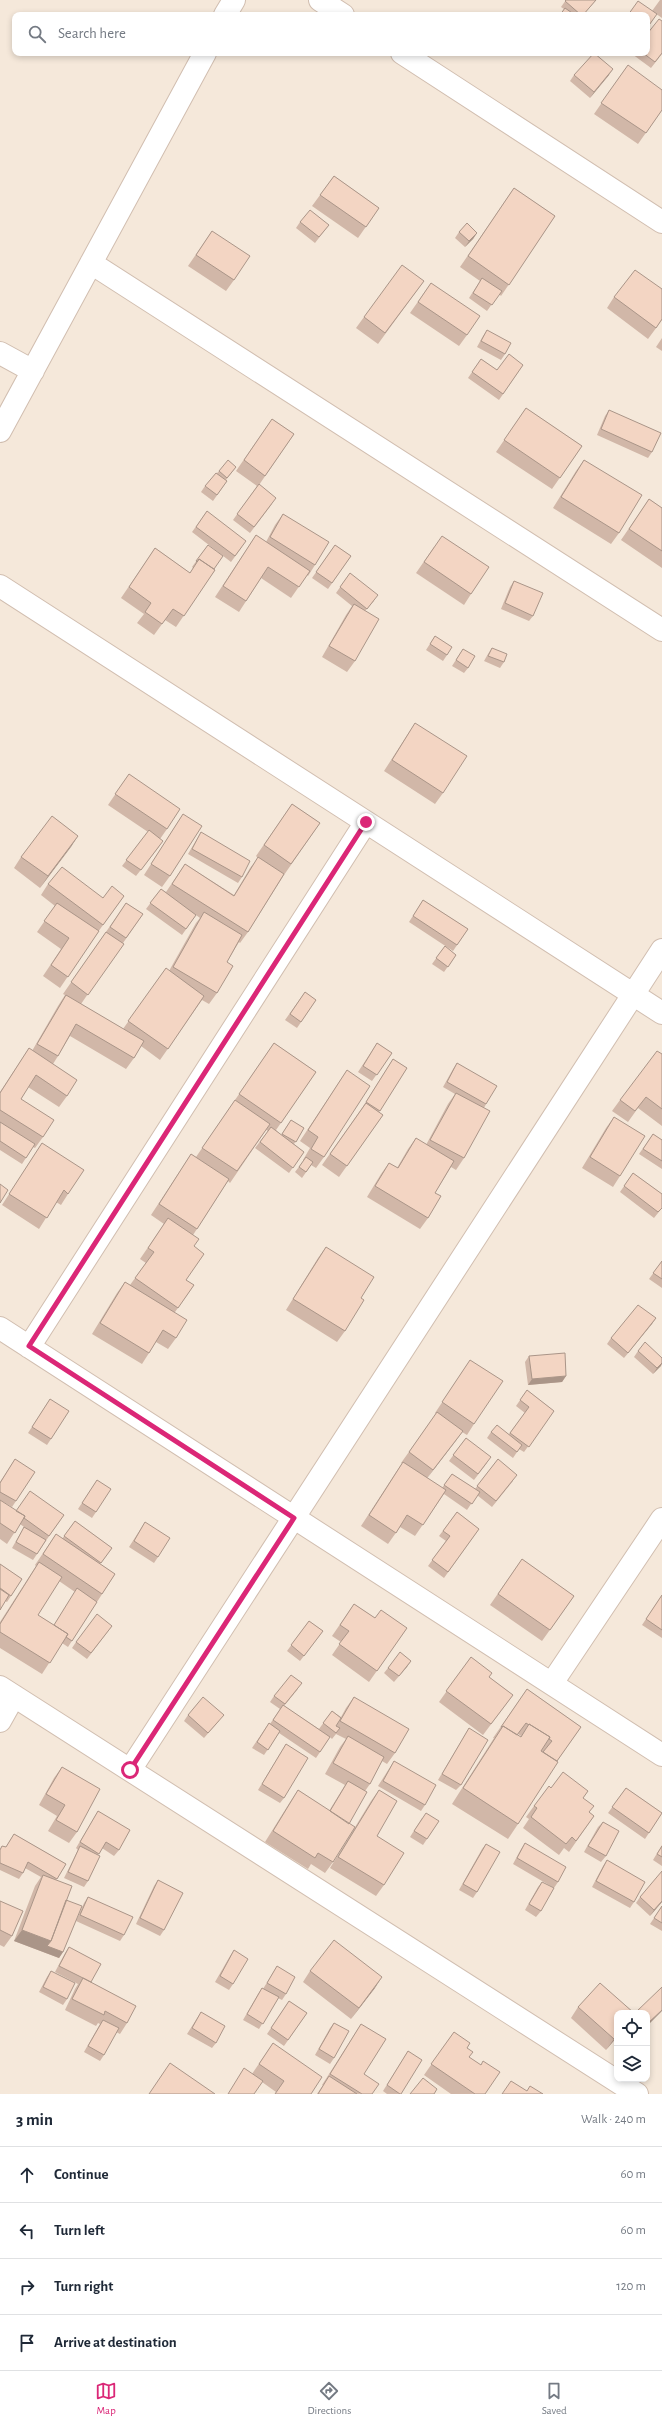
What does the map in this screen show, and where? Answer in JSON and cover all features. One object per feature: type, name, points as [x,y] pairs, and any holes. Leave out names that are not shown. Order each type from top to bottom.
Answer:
[{"type":"street","points":[[228,12],[234,0]]},
{"type":"street","points":[[320,0],[338,12]]},
{"type":"street","points":[[0,431],[203,56]]},
{"type":"street","points":[[407,56],[662,222]]},
{"type":"street","points":[[91,263],[662,630]]},
{"type":"street","points":[[0,353],[33,371]]},
{"type":"street","points":[[0,586],[662,1013]]},
{"type":"street","points":[[29,1346],[366,822]]},
{"type":"street","points":[[130,1770],[662,950]]},
{"type":"street","points":[[0,1328],[662,1754]]},
{"type":"street","points":[[552,1684],[662,1519]]},
{"type":"street","points":[[0,1721],[7,1692],[637,2094]]},
{"type":"shaded area","points":[[0,0],[662,0],[662,2094],[0,2094]]},
{"type":"building","points":[[596,0],[586,12],[578,12],[565,1]]},
{"type":"building","points":[[638,1],[657,14],[650,24],[650,12],[630,12]]},
{"type":"building","points":[[565,8],[571,12],[562,12]]},
{"type":"building","points":[[659,19],[662,21],[662,53],[655,62],[647,56],[650,56],[650,30]]},
{"type":"building","points":[[591,56],[598,56],[613,69],[594,92],[574,75]]},
{"type":"building","points":[[628,65],[662,90],[662,110],[646,133],[601,103]]},
{"type":"building","points":[[334,176],[379,208],[366,227],[320,195]]},
{"type":"building","points":[[514,188],[555,216],[509,285],[468,256]]},
{"type":"building","points":[[310,210],[329,225],[319,237],[300,222]]},
{"type":"building","points":[[467,223],[477,233],[469,241],[459,232]]},
{"type":"building","points":[[212,231],[250,256],[234,280],[196,255]]},
{"type":"building","points":[[402,265],[424,281],[385,333],[364,317]]},
{"type":"building","points":[[635,270],[662,289],[662,319],[656,328],[614,297]]},
{"type":"building","points":[[482,278],[502,291],[492,305],[473,293]]},
{"type":"building","points":[[431,283],[480,316],[467,335],[418,302]]},
{"type":"building","points":[[487,330],[511,343],[505,354],[481,341]]},
{"type":"building","points":[[509,354],[523,365],[503,394],[472,372],[481,359],[497,370]]},
{"type":"building","points":[[526,408],[582,446],[560,478],[504,440]]},
{"type":"building","points":[[609,410],[661,433],[652,452],[601,429]]},
{"type":"building","points":[[272,419],[294,434],[265,476],[244,460]]},
{"type":"building","points":[[228,460],[236,467],[227,478],[219,471]]},
{"type":"building","points":[[584,460],[642,495],[619,533],[561,497]]},
{"type":"building","points":[[216,473],[227,481],[217,495],[205,486]]},
{"type":"building","points":[[259,484],[276,498],[254,527],[237,514]]},
{"type":"building","points":[[649,499],[662,508],[662,551],[629,529]]},
{"type":"building","points":[[207,511],[246,541],[235,556],[196,527]]},
{"type":"building","points":[[283,514],[329,542],[315,565],[270,537]]},
{"type":"building","points":[[256,535],[310,571],[299,587],[268,567],[246,601],[223,586]]},
{"type":"building","points":[[442,536],[489,567],[471,594],[424,562]]},
{"type":"building","points":[[208,545],[223,556],[214,569],[199,559],[197,562],[196,561]]},
{"type":"building","points":[[335,545],[351,556],[332,583],[316,572]]},
{"type":"building","points":[[155,548],[190,573],[199,559],[215,570],[184,616],[173,609],[162,624],[145,612],[151,603],[129,587]]},
{"type":"building","points":[[350,573],[378,595],[367,609],[340,587]]},
{"type":"building","points":[[514,581],[543,593],[533,616],[505,603]]},
{"type":"building","points":[[354,604],[379,619],[355,661],[329,646]]},
{"type":"building","points":[[435,636],[452,647],[447,655],[430,644]]},
{"type":"building","points":[[492,648],[507,654],[504,662],[488,656]]},
{"type":"building","points":[[463,649],[475,656],[468,668],[456,660]]},
{"type":"building","points":[[415,723],[467,756],[443,793],[392,760]]},
{"type":"building","points":[[129,774],[180,809],[167,829],[115,794]]},
{"type":"building","points":[[292,804],[320,823],[291,864],[264,845]]},
{"type":"building","points":[[183,814],[202,826],[170,876],[151,864]]},
{"type":"building","points":[[52,816],[78,836],[48,876],[21,857]]},
{"type":"building","points":[[149,830],[163,841],[141,870],[126,860]]},
{"type":"building","points":[[201,832],[250,861],[242,877],[192,849]]},
{"type":"building","points":[[258,857],[284,874],[248,932],[172,884],[185,864],[234,896]]},
{"type":"building","points":[[62,867],[103,898],[112,886],[124,896],[103,925],[48,884]]},
{"type":"building","points":[[161,889],[196,915],[186,929],[150,903]]},
{"type":"building","points":[[423,900],[468,929],[457,945],[413,916]]},
{"type":"building","points":[[57,903],[99,931],[68,977],[51,965],[69,938],[44,921]]},
{"type":"building","points":[[126,903],[143,914],[126,938],[110,927]]},
{"type":"building","points":[[204,912],[242,935],[227,962],[233,966],[217,993],[173,967]]},
{"type":"building","points":[[106,932],[124,944],[88,995],[71,982]]},
{"type":"building","points":[[445,946],[456,955],[448,967],[436,958]]},
{"type":"building","points":[[166,968],[204,996],[168,1049],[128,1021]]},
{"type":"building","points":[[305,992],[316,1000],[301,1022],[290,1014]]},
{"type":"building","points":[[66,995],[144,1041],[134,1058],[76,1024],[58,1056],[37,1044]]},
{"type":"building","points":[[274,1043],[316,1072],[281,1123],[239,1094]]},
{"type":"building","points":[[377,1043],[392,1053],[377,1075],[363,1066]]},
{"type":"building","points":[[29,1048],[77,1080],[67,1096],[36,1075],[21,1099],[54,1120],[43,1137],[0,1110],[0,1093]]},
{"type":"building","points":[[657,1051],[662,1054],[662,1109],[646,1097],[635,1111],[620,1100]]},
{"type":"building","points":[[393,1059],[407,1068],[380,1111],[366,1102]]},
{"type":"building","points":[[457,1063],[497,1086],[486,1104],[447,1082]]},
{"type":"building","points":[[347,1070],[370,1086],[324,1157],[311,1149],[318,1137],[308,1130]]},
{"type":"building","points":[[456,1093],[490,1111],[464,1158],[430,1140]]},
{"type":"building","points":[[235,1100],[270,1124],[237,1171],[202,1148]]},
{"type":"building","points":[[366,1103],[383,1115],[347,1166],[330,1154]]},
{"type":"building","points":[[614,1117],[645,1136],[620,1176],[590,1157]]},
{"type":"building","points":[[291,1120],[304,1128],[296,1142],[282,1134]]},
{"type":"building","points":[[0,1122],[35,1144],[26,1158],[0,1141]]},
{"type":"building","points":[[271,1127],[304,1152],[293,1168],[260,1142]]},
{"type":"building","points":[[653,1134],[662,1140],[662,1161],[643,1149]]},
{"type":"building","points":[[416,1138],[454,1161],[435,1193],[441,1196],[428,1218],[375,1186],[389,1163],[398,1168]]},
{"type":"building","points":[[42,1143],[84,1170],[68,1194],[64,1190],[47,1218],[9,1194]]},
{"type":"building","points":[[191,1154],[229,1179],[197,1229],[159,1204]]},
{"type":"building","points":[[306,1157],[313,1162],[306,1172],[299,1167]]},
{"type":"building","points":[[633,1173],[662,1194],[662,1208],[658,1212],[624,1186]]},
{"type":"building","points":[[0,1184],[8,1190],[0,1203]]},
{"type":"building","points":[[168,1218],[199,1239],[194,1246],[204,1254],[186,1280],[194,1285],[178,1308],[135,1278],[154,1252],[148,1248]]},
{"type":"building","points":[[326,1247],[374,1277],[361,1298],[364,1300],[345,1331],[293,1299]]},
{"type":"building","points":[[662,1261],[662,1279],[653,1273]]},
{"type":"building","points":[[125,1282],[187,1320],[176,1338],[163,1330],[149,1353],[100,1323]]},
{"type":"building","points":[[638,1305],[656,1318],[628,1353],[611,1338]]},
{"type":"building","points":[[645,1342],[662,1358],[662,1363],[657,1368],[638,1351]]},
{"type":"building","points":[[565,1353],[566,1376],[532,1379],[529,1356]]},
{"type":"building","points":[[470,1360],[503,1381],[474,1424],[442,1402]]},
{"type":"building","points":[[527,1390],[554,1411],[529,1447],[510,1433],[529,1407],[520,1400]]},
{"type":"building","points":[[50,1399],[69,1411],[51,1439],[32,1427]]},
{"type":"building","points":[[437,1412],[463,1431],[433,1470],[409,1452]]},
{"type":"building","points":[[497,1425],[522,1445],[517,1452],[491,1432]]},
{"type":"building","points":[[466,1438],[491,1457],[478,1474],[453,1455]]},
{"type":"building","points":[[15,1459],[35,1472],[16,1501],[0,1492],[0,1483]]},
{"type":"building","points":[[498,1459],[517,1475],[496,1501],[477,1486]]},
{"type":"building","points":[[403,1462],[446,1490],[423,1525],[407,1515],[396,1533],[369,1515]]},
{"type":"building","points":[[452,1474],[480,1492],[472,1504],[444,1485]]},
{"type":"building","points":[[97,1480],[111,1489],[96,1512],[82,1503]]},
{"type":"building","points":[[30,1491],[64,1515],[49,1536],[24,1518],[25,1516],[16,1511]]},
{"type":"building","points":[[0,1500],[25,1516],[15,1533],[0,1523]]},
{"type":"building","points":[[457,1512],[479,1529],[448,1572],[432,1560],[450,1536],[443,1531]]},
{"type":"building","points":[[75,1521],[112,1548],[101,1563],[64,1536]]},
{"type":"building","points":[[145,1522],[170,1538],[158,1557],[134,1541]]},
{"type":"building","points":[[24,1527],[46,1540],[37,1554],[16,1542]]},
{"type":"building","points":[[56,1534],[115,1574],[102,1594],[43,1554]]},
{"type":"building","points":[[522,1559],[574,1596],[550,1630],[498,1594]]},
{"type":"building","points":[[39,1562],[62,1577],[38,1615],[68,1634],[50,1663],[0,1632],[0,1624]]},
{"type":"building","points":[[0,1564],[22,1579],[11,1596],[0,1588]]},
{"type":"building","points":[[77,1588],[97,1602],[72,1641],[66,1637],[68,1634],[54,1625]]},
{"type":"building","points":[[0,1589],[9,1595],[0,1610]]},
{"type":"building","points":[[662,1595],[662,1630],[646,1619]]},
{"type":"building","points":[[354,1604],[375,1618],[381,1610],[407,1628],[377,1671],[339,1644],[349,1631],[340,1625]]},
{"type":"building","points":[[97,1614],[112,1626],[91,1653],[76,1642]]},
{"type":"building","points":[[309,1621],[323,1631],[304,1656],[291,1645]]},
{"type":"building","points":[[400,1652],[411,1661],[399,1676],[388,1668]]},
{"type":"building","points":[[471,1657],[492,1673],[489,1677],[513,1695],[491,1724],[446,1691]]},
{"type":"building","points":[[291,1675],[302,1683],[285,1704],[274,1696]]},
{"type":"building","points":[[527,1689],[581,1727],[557,1761],[543,1752],[552,1741],[549,1739],[550,1737],[529,1724],[526,1723],[517,1735],[503,1726],[501,1727]]},
{"type":"building","points":[[203,1697],[224,1715],[208,1733],[188,1715]]},
{"type":"building","points":[[354,1697],[409,1729],[395,1753],[340,1721]]},
{"type":"building","points":[[283,1705],[330,1737],[320,1752],[273,1720]]},
{"type":"building","points":[[332,1711],[341,1718],[336,1726],[340,1728],[336,1733],[323,1723]]},
{"type":"building","points":[[269,1723],[280,1731],[268,1750],[257,1742]]},
{"type":"building","points":[[529,1724],[550,1737],[541,1751],[558,1762],[518,1824],[463,1788],[503,1726],[521,1737]]},
{"type":"building","points":[[469,1728],[488,1740],[461,1785],[442,1774]]},
{"type":"building","points":[[348,1736],[384,1757],[370,1784],[333,1763]]},
{"type":"building","points":[[286,1744],[308,1758],[284,1798],[262,1784]]},
{"type":"building","points":[[394,1761],[436,1785],[425,1805],[383,1781]]},
{"type":"building","points":[[62,1767],[100,1789],[77,1832],[56,1820],[65,1805],[46,1794]]},
{"type":"building","points":[[563,1772],[588,1791],[583,1798],[594,1806],[589,1812],[594,1816],[576,1841],[572,1837],[566,1844],[531,1817],[537,1808],[534,1806],[549,1786],[551,1788]]},
{"type":"building","points":[[348,1781],[367,1792],[349,1824],[330,1811]]},
{"type":"building","points":[[626,1788],[662,1813],[649,1833],[612,1807]]},
{"type":"building","points":[[298,1790],[355,1827],[333,1862],[318,1853],[315,1858],[273,1831]]},
{"type":"building","points":[[379,1790],[397,1801],[377,1836],[404,1853],[384,1885],[338,1857]]},
{"type":"building","points":[[98,1811],[130,1830],[119,1850],[106,1842],[99,1854],[80,1842]]},
{"type":"building","points":[[426,1813],[439,1821],[427,1839],[414,1831]]},
{"type":"building","points":[[603,1822],[619,1831],[606,1856],[588,1846]]},
{"type":"building","points":[[14,1834],[66,1864],[57,1879],[28,1862],[23,1873],[0,1863],[0,1850],[2,1846],[6,1847]]},
{"type":"building","points":[[525,1843],[566,1867],[558,1882],[517,1858]]},
{"type":"building","points":[[486,1844],[500,1852],[477,1892],[463,1884]]},
{"type":"building","points":[[80,1846],[100,1856],[88,1881],[68,1872]]},
{"type":"building","points":[[662,1846],[662,1857],[657,1854]]},
{"type":"building","points":[[607,1860],[645,1882],[634,1902],[596,1881]]},
{"type":"building","points":[[662,1871],[662,1901],[654,1910],[640,1897]]},
{"type":"building","points":[[43,1875],[72,1886],[51,1941],[22,1930]]},
{"type":"building","points":[[158,1880],[183,1893],[164,1930],[140,1918]]},
{"type":"building","points":[[542,1882],[554,1888],[541,1911],[529,1904]]},
{"type":"building","points":[[88,1897],[133,1917],[124,1935],[80,1915]]},
{"type":"building","points":[[66,1900],[82,1906],[63,1952],[47,1946],[51,1941]]},
{"type":"building","points":[[0,1901],[23,1911],[12,1936],[0,1930]]},
{"type":"building","points":[[662,1906],[662,1923],[654,1918]]},
{"type":"building","points":[[334,1940],[382,1977],[359,2008],[310,1971]]},
{"type":"building","points":[[69,1947],[101,1964],[91,1982],[59,1966]]},
{"type":"building","points":[[234,1950],[248,1959],[233,1984],[220,1976]]},
{"type":"building","points":[[277,1966],[295,1977],[286,1994],[267,1983]]},
{"type":"building","points":[[51,1971],[75,1983],[67,1999],[43,1987]]},
{"type":"building","points":[[83,1978],[136,2006],[127,2023],[105,2011],[104,2015],[72,1999]]},
{"type":"building","points":[[600,1983],[631,2010],[614,2010],[614,2039],[578,2007]]},
{"type":"building","points":[[662,1987],[662,2010],[650,2021],[650,2010],[638,2010]]},
{"type":"building","points":[[262,1988],[279,1997],[263,2024],[247,2014]]},
{"type":"building","points":[[289,2001],[307,2013],[288,2040],[271,2028]]},
{"type":"building","points":[[201,2012],[225,2026],[216,2043],[192,2028]]},
{"type":"building","points":[[103,2020],[119,2028],[104,2055],[88,2046]]},
{"type":"building","points":[[334,2023],[349,2031],[334,2058],[319,2049]]},
{"type":"building","points":[[361,2024],[386,2039],[364,2074],[379,2084],[372,2094],[362,2094],[330,2074]]},
{"type":"building","points":[[454,2032],[470,2043],[467,2048],[473,2052],[469,2057],[481,2065],[483,2061],[500,2072],[485,2094],[475,2094],[431,2064]]},
{"type":"building","points":[[273,2043],[322,2077],[311,2094],[275,2094],[284,2081],[259,2064]]},
{"type":"building","points":[[408,2051],[422,2060],[400,2094],[387,2085]]},
{"type":"building","points":[[170,2063],[215,2094],[149,2094]]},
{"type":"building","points":[[244,2068],[263,2081],[254,2094],[228,2094]]},
{"type":"building","points":[[329,2076],[357,2094],[318,2094]]},
{"type":"building","points":[[423,2078],[437,2089],[434,2094],[410,2094]]},
{"type":"building","points":[[511,2081],[527,2091],[530,2086],[543,2094],[502,2094]]},
{"type":"route","points":[[130,1770],[294,1518],[29,1346],[366,822]]}]
